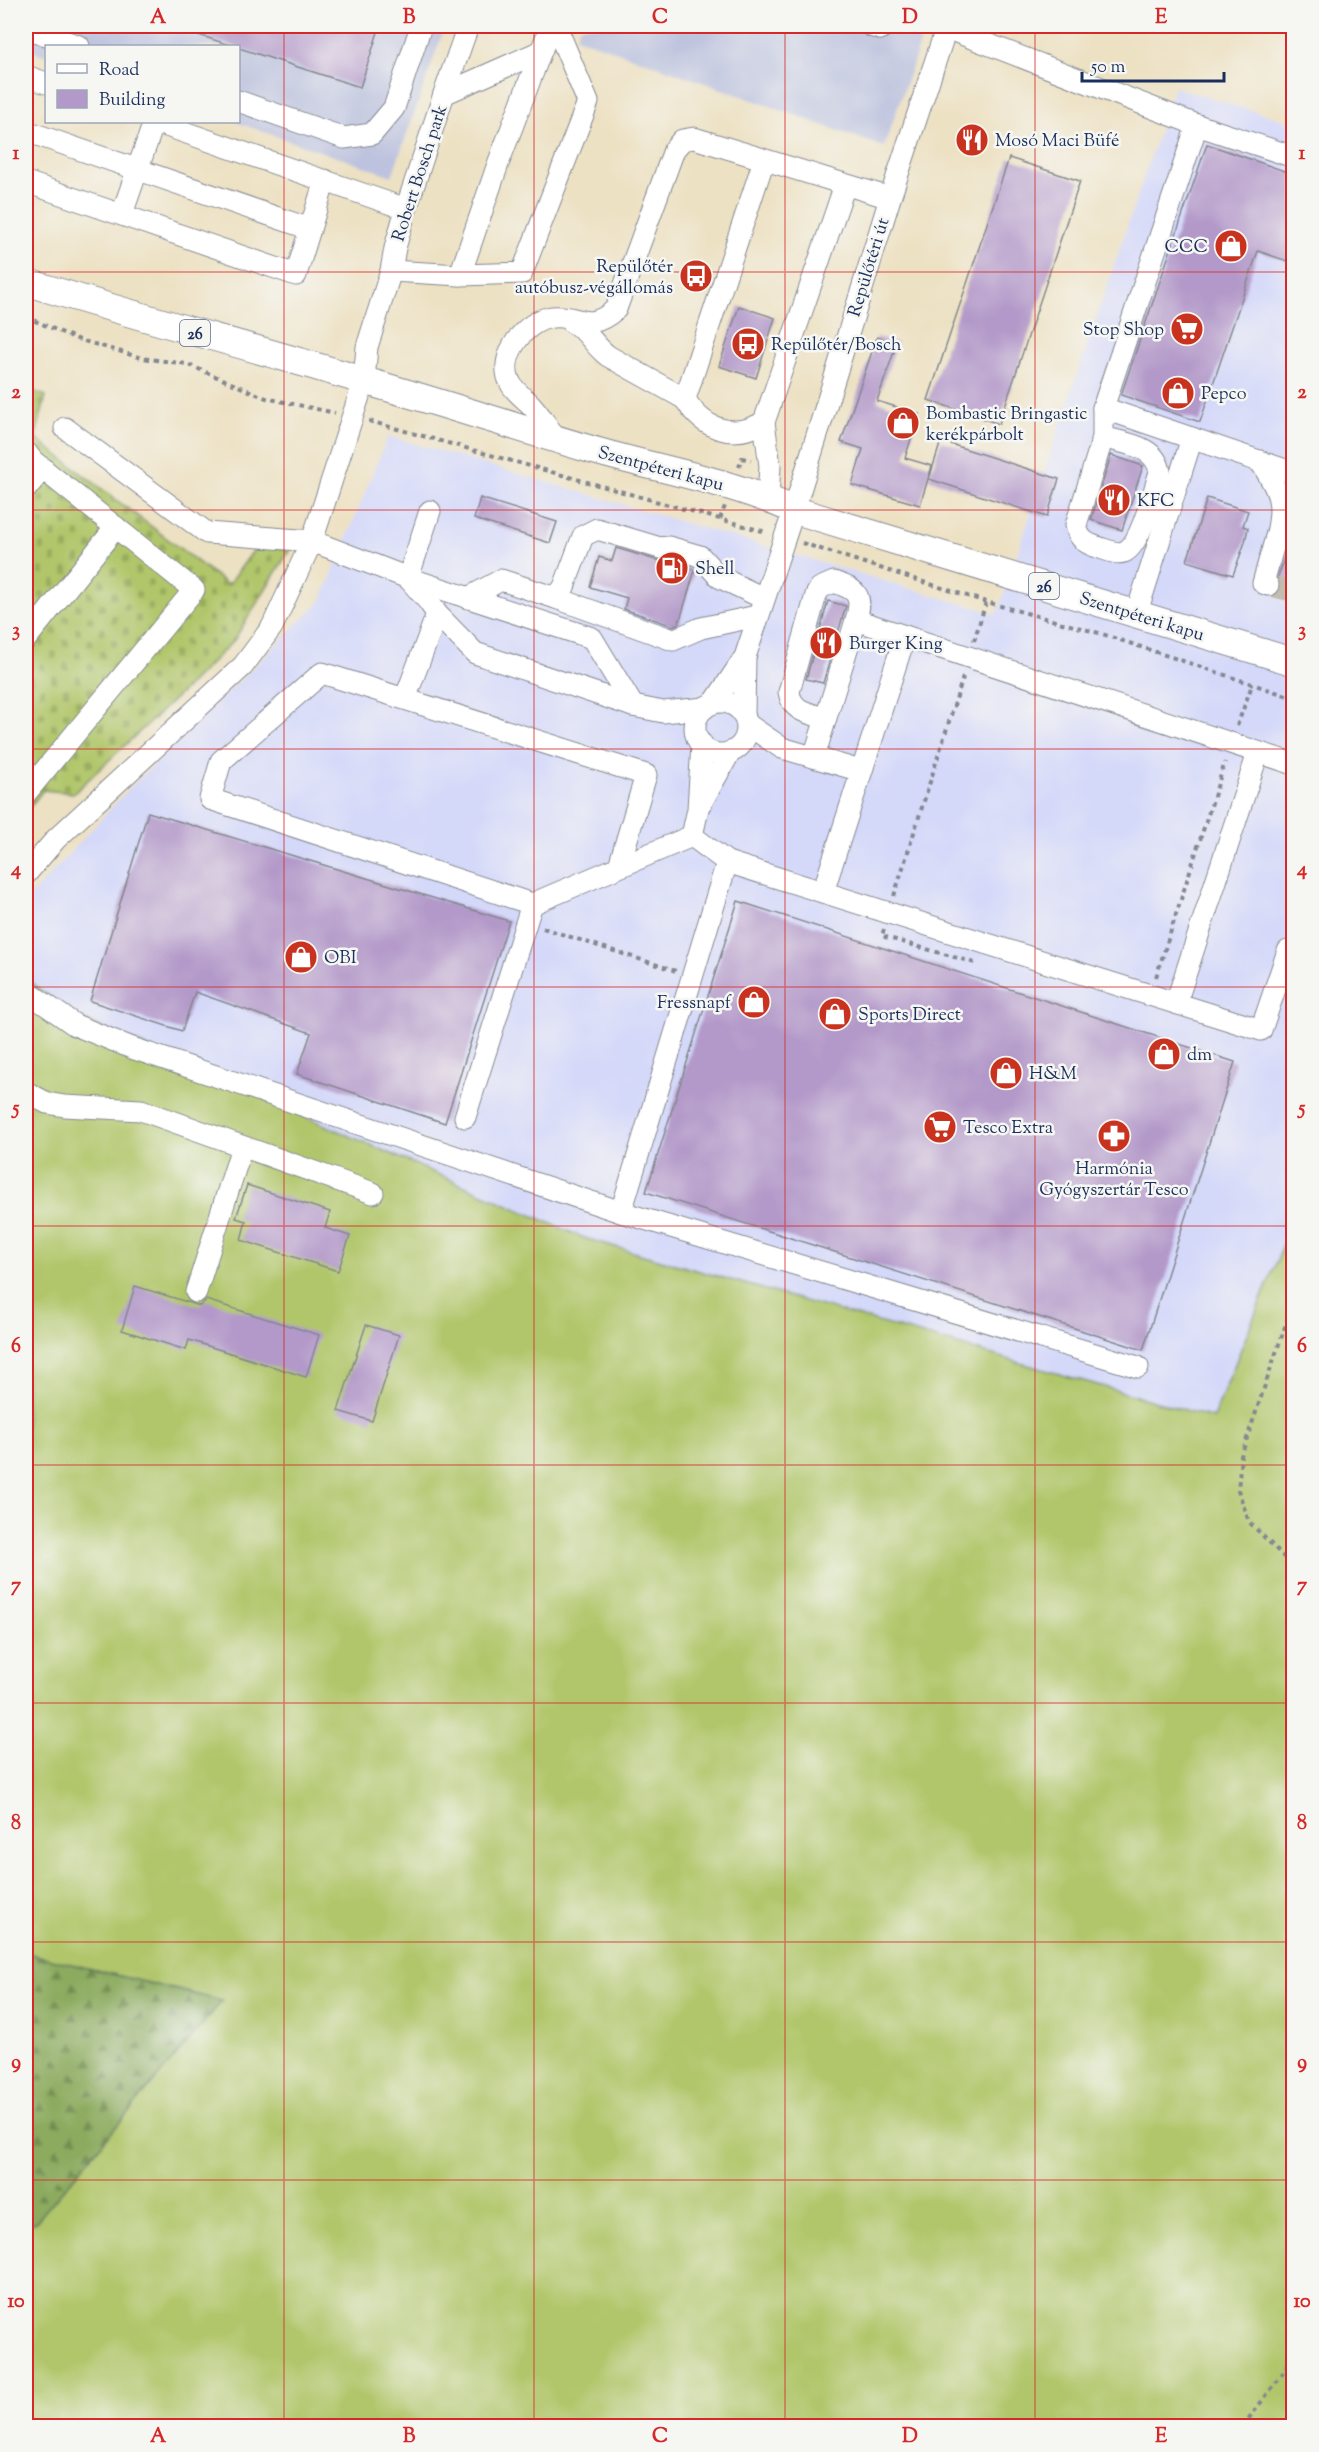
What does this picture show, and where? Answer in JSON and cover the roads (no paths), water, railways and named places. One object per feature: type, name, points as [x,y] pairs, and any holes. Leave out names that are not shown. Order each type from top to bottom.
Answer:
[{"type":"main road","name":"Szentpéteri kapu","points":[[26,282],[556,439],[768,498],[794,510],[1293,662]]},
{"type":"street","points":[[240,102],[344,138],[372,134],[394,108],[421,26]]},
{"type":"street","points":[[444,94],[468,26]]},
{"type":"street","points":[[871,26],[880,29],[882,26]]},
{"type":"street","points":[[946,27],[1197,125],[1293,157]]},
{"type":"street","name":"Repülőtéri út","points":[[745,657],[794,510],[890,198],[946,27]]},
{"type":"street","points":[[26,28],[76,45]]},
{"type":"street","points":[[460,275],[498,164],[552,28]]},
{"type":"street","points":[[391,271],[460,275],[522,273],[588,102],[552,28]]},
{"type":"street","name":"Robert Bosch park","points":[[26,874],[56,839],[243,666],[272,627],[312,541],[354,416],[364,381],[367,347],[391,271],[406,209],[444,94],[541,51]]},
{"type":"street","points":[[26,76],[45,83]]},
{"type":"street","points":[[122,214],[155,123]]},
{"type":"street","points":[[158,123],[406,209]]},
{"type":"street","points":[[1103,437],[1147,450],[1158,462],[1160,472],[1137,540],[1125,552],[1117,553],[1089,544],[1078,534],[1076,525],[1103,437],[1102,408],[1197,125]]},
{"type":"street","points":[[26,131],[310,229]]},
{"type":"street","points":[[556,439],[531,404],[509,382],[510,351],[518,336],[532,325],[551,317],[587,323],[606,318],[616,309],[674,150],[682,140],[694,138],[890,198]]},
{"type":"street","points":[[685,399],[764,160]]},
{"type":"street","points":[[26,182],[296,275],[326,180]]},
{"type":"street","points":[[768,498],[770,466],[764,422],[845,185]]},
{"type":"street","points":[[567,319],[585,329],[599,349],[608,357],[685,399],[692,412],[714,428],[743,431],[764,422]]},
{"type":"street","points":[[1102,408],[1293,473]]},
{"type":"street","points":[[65,428],[207,533],[312,541],[408,578],[592,638],[633,706]]},
{"type":"street","points":[[1136,615],[1191,438]]},
{"type":"street","points":[[26,452],[194,590],[27,788]]},
{"type":"street","points":[[1260,461],[1276,486],[1285,540],[1263,583],[1268,585]]},
{"type":"street","points":[[26,489],[43,468]]},
{"type":"street","points":[[408,578],[430,511]]},
{"type":"street","points":[[26,639],[117,527]]},
{"type":"street","points":[[556,598],[564,587],[583,536],[597,529],[660,548],[669,547],[700,556],[719,577],[760,607]]},
{"type":"street","points":[[408,578],[437,614],[475,653],[633,706],[663,712],[729,703],[738,708],[745,720],[782,748]]},
{"type":"street","points":[[468,598],[501,580],[674,640],[760,607]]},
{"type":"street","points":[[814,757],[860,606],[855,592],[849,587],[834,582],[820,588],[816,595],[789,693],[799,710],[825,718]]},
{"type":"street","points":[[405,699],[437,614]]},
{"type":"street","points":[[856,620],[1293,765]]},
{"type":"street","points":[[823,892],[905,636]]},
{"type":"street","points":[[692,836],[698,809],[700,742],[696,730],[697,720],[745,657]]},
{"type":"street","points":[[698,809],[734,749],[746,734],[745,657]]},
{"type":"street","points":[[529,913],[210,799],[221,761],[322,673],[646,775],[619,866]]},
{"type":"street","points":[[663,712],[715,753],[734,749],[782,748],[861,771]]},
{"type":"street","points":[[1176,1003],[1258,753]]},
{"type":"street","points":[[465,1118],[529,913],[619,866],[692,836]]},
{"type":"street","points":[[692,836],[727,862],[823,892],[882,922],[1150,995],[1261,1030],[1288,951],[1293,953]]},
{"type":"street","points":[[621,1212],[727,862]]},
{"type":"street","points":[[26,991],[75,1024],[132,1047],[621,1212],[1138,1367]]},
{"type":"street","points":[[26,1092],[48,1103],[64,1106],[141,1110],[373,1193]]},
{"type":"street","points":[[196,1292],[242,1147]]},
{"type":"tunnel","points":[[1268,585],[1294,592]]},
{"type":"place","name":"Mosó Maci Büfé","points":[[972,140]]},
{"type":"place","name":"CCC","points":[[1231,246]]},
{"type":"place","name":"Repülőtér autóbusz-végállomás","points":[[696,276]]},
{"type":"place","name":"Stop Shop","points":[[1187,329]]},
{"type":"place","name":"Repülőtér/Bosch","points":[[748,344]]},
{"type":"place","name":"Pepco","points":[[1178,393]]},
{"type":"place","name":"Bombastic Bringastic kerékpárbolt","points":[[903,423]]},
{"type":"place","name":"KFC","points":[[1114,500]]},
{"type":"place","name":"Shell","points":[[672,568]]},
{"type":"place","name":"Burger King","points":[[826,643]]},
{"type":"place","name":"OBI","points":[[301,957]]},
{"type":"place","name":"Fressnapf","points":[[754,1002]]},
{"type":"place","name":"Sports Direct","points":[[835,1014]]},
{"type":"place","name":"dm","points":[[1164,1054]]},
{"type":"place","name":"H&M","points":[[1006,1073]]},
{"type":"place","name":"Tesco Extra","points":[[940,1127]]},
{"type":"place","name":"Harmónia Gyógyszertár Tesco","points":[[1114,1136]]}]
